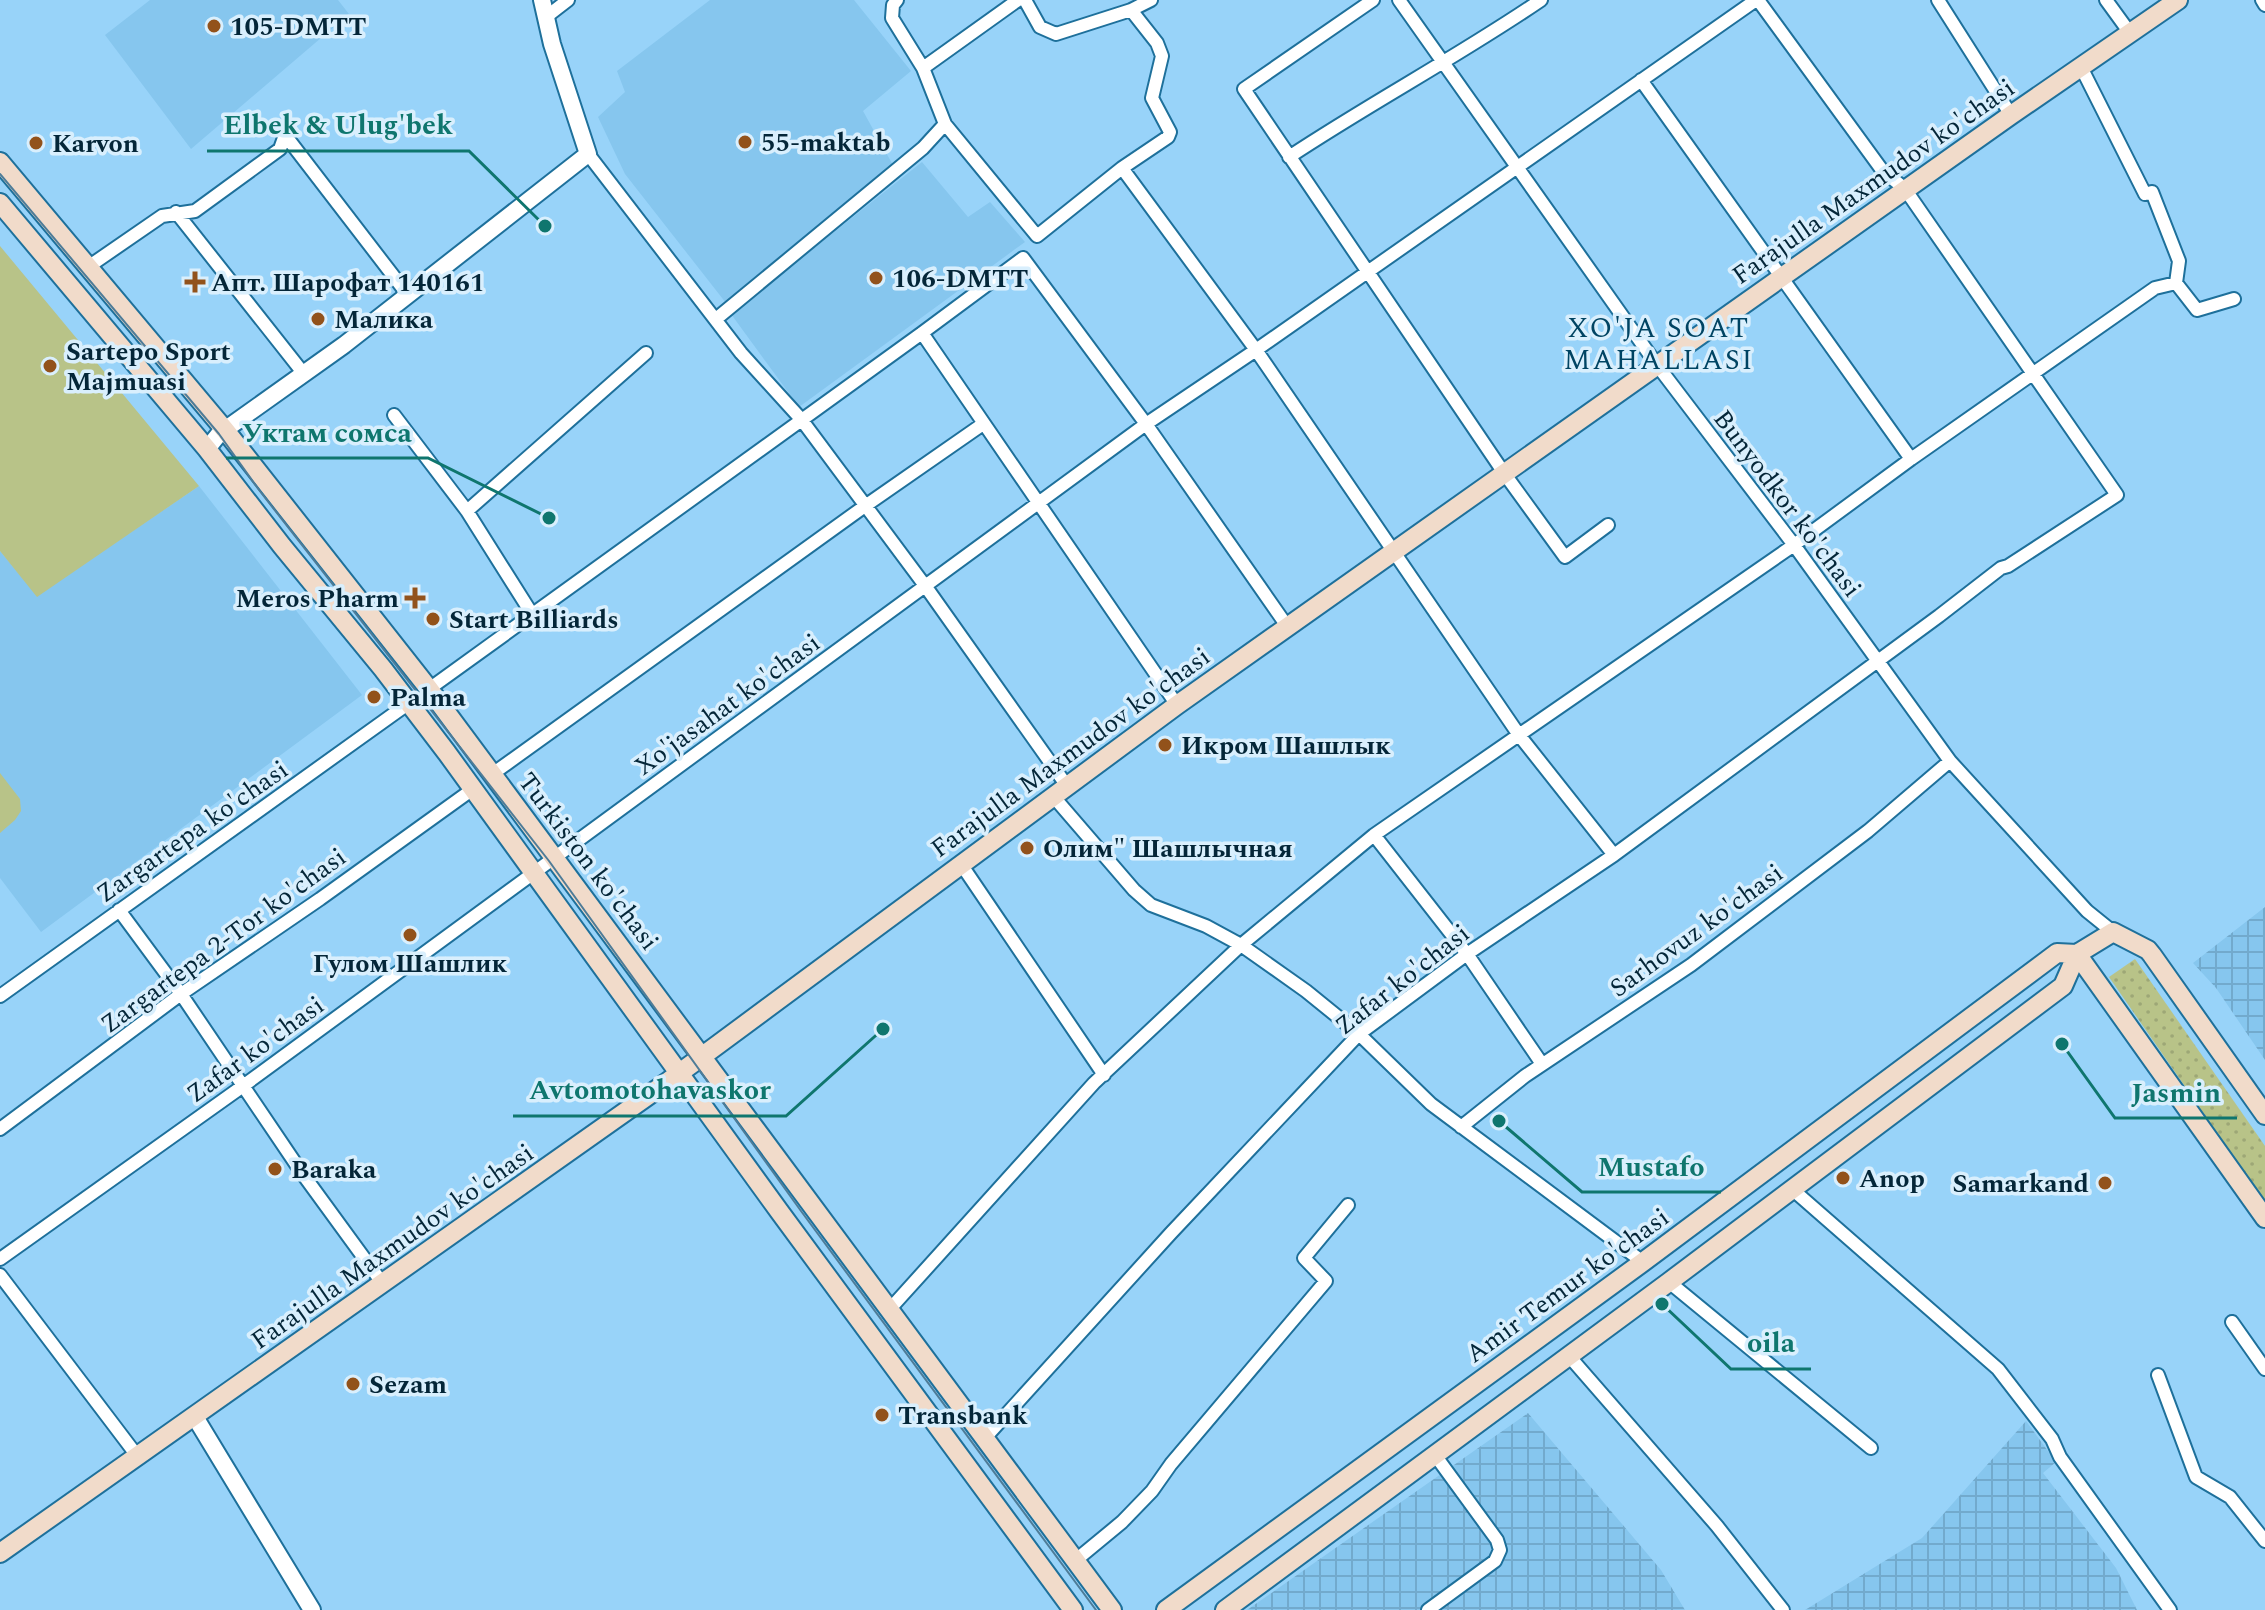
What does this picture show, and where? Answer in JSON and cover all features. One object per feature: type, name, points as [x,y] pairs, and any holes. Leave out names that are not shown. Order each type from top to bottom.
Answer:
[{"type":"main road","name":"Farajulla Maxmudov ko'chasi","points":[[0,1553],[703,1056],[1287,626],[2178,0]]},
{"type":"main road","name":"Turkiston ko'chasi","points":[[0,162],[225,430],[429,689],[1112,1610]]},
{"type":"main road","name":"Turkiston ko'chasi","points":[[0,203],[207,449],[409,703],[1073,1610]]},
{"type":"main road","name":"Amir Temur ko'chasi","points":[[1166,1610],[1643,1262],[2057,953],[2077,954],[2113,932]]},
{"type":"main road","points":[[2113,932],[2148,950],[2265,1115]]},
{"type":"main road","points":[[1225,1610],[2063,986],[2077,954]]},
{"type":"main road","points":[[2077,954],[2265,1218]]},
{"type":"street","points":[[568,0],[544,8],[552,44],[588,154],[741,353],[801,419],[926,587],[1060,791],[1134,890],[1151,905],[1206,926],[1241,945],[1306,991],[1359,1034],[1431,1104],[1643,1262]]},
{"type":"street","points":[[897,0],[893,5],[892,18],[923,68],[945,124],[1037,236],[1122,168],[1168,137],[1170,132],[1152,98],[1162,56],[1157,43],[1131,10]]},
{"type":"street","points":[[923,68],[1018,0]]},
{"type":"street","points":[[1025,0],[1040,27],[1056,34],[1131,10],[1151,0]]},
{"type":"street","points":[[1373,0],[1244,89],[1504,473],[1565,557],[1608,525]]},
{"type":"street","name":"Bunyodkor ko'chasi","points":[[1399,0],[1657,365],[1794,545],[1950,761],[2087,911],[2113,932]]},
{"type":"street","points":[[1289,157],[1541,0]]},
{"type":"street","points":[[1757,0],[1882,170],[1905,189],[2034,374]]},
{"type":"street","name":"Xo'jasahat ko'chasi","points":[[533,872],[1146,424],[1757,0]]},
{"type":"street","points":[[1938,0],[2011,115]]},
{"type":"street","points":[[2106,0],[2130,33]]},
{"type":"street","points":[[2262,0],[2265,5]]},
{"type":"street","points":[[2081,67],[2145,194],[2152,192],[2179,261],[2176,283],[2197,310],[2234,299]]},
{"type":"street","points":[[1641,80],[1911,459]]},
{"type":"street","points":[[716,319],[923,148],[945,124]]},
{"type":"street","points":[[88,267],[162,216],[195,211],[280,149],[285,135],[408,295]]},
{"type":"street","points":[[207,449],[225,430],[408,295],[588,154]]},
{"type":"street","points":[[1122,168],[1256,350],[1519,735],[1614,855]]},
{"type":"street","points":[[176,212],[304,374]]},
{"type":"street","points":[[429,689],[1023,258],[1146,424],[1287,626]]},
{"type":"street","points":[[889,1310],[1094,1083],[1241,945],[1374,835],[1794,545],[2155,288],[2176,283]]},
{"type":"street","points":[[922,333],[1177,705]]},
{"type":"street","points":[[467,511],[646,353]]},
{"type":"street","name":"Zafar ko'chasi","points":[[984,1439],[1171,1233],[1359,1034],[1467,954],[1614,855],[2001,568],[2117,495],[2034,374]]},
{"type":"street","points":[[394,415],[467,511],[532,614]]},
{"type":"street","points":[[491,775],[983,424]]},
{"type":"street","name":"Zargartepa ko'chasi","points":[[0,996],[409,703]]},
{"type":"street","name":"Sarhovuz ko'chasi","points":[[1461,1127],[1542,1064],[1691,965],[1868,831],[1950,761]]},
{"type":"street","name":"Zargartepa 2-Tor ko'chasi","points":[[0,1129],[181,994],[473,789]]},
{"type":"street","points":[[1374,835],[1467,954],[1542,1064]]},
{"type":"street","points":[[961,864],[1104,1075]]},
{"type":"street","name":"Zafar ko'chasi","points":[[0,1259],[243,1086],[533,872]]},
{"type":"street","points":[[119,910],[383,1284]]},
{"type":"street","points":[[1792,1189],[1998,1369],[2052,1439],[2060,1457],[2170,1610]]},
{"type":"street","points":[[1076,1560],[1122,1522],[1152,1491],[1171,1464],[1326,1281],[1304,1258],[1348,1205]]},
{"type":"street","points":[[0,1275],[138,1457]]},
{"type":"street","points":[[1669,1282],[1871,1448]]},
{"type":"street","points":[[2232,1322],[2265,1369]]},
{"type":"street","points":[[1569,1356],[1717,1526],[1783,1610]]},
{"type":"street","points":[[2158,1375],[2196,1477],[2230,1497],[2265,1541]]},
{"type":"street","points":[[195,1417],[312,1610]]},
{"type":"street","points":[[1428,1610],[1495,1561],[1500,1550],[1497,1540],[1435,1455]]},
{"type":"shaded area","points":[[150,0],[338,0],[349,14],[191,149],[105,35]]},
{"type":"shaded area","name":"55-maktab","points":[[710,0],[854,0],[911,71],[863,111],[894,167],[726,303],[625,174],[598,117],[625,92],[617,71]]},
{"type":"shaded area","name":"106-DMTT","points":[[922,162],[968,217],[990,202],[1025,242],[799,407],[731,314]]},
{"type":"shaded area","points":[[199,486],[362,695],[41,932],[0,878],[0,551],[37,596]]},
{"type":"shaded area","points":[[2265,907],[2265,1060],[2216,988],[2193,963]]},
{"type":"shaded area","points":[[1528,1413],[1661,1570],[1685,1610],[1247,1610]]},
{"type":"shaded area","points":[[2026,1421],[2056,1462],[2043,1473],[2116,1568],[2137,1610],[1805,1610],[1922,1538]]},
{"type":"green space","name":"Sartepo Sport Majmuasi","points":[[0,246],[199,486],[37,597],[0,551]]},
{"type":"green space","points":[[0,773],[20,799],[21,811],[0,833]]},
{"type":"green space","points":[[2135,959],[2265,1146],[2265,1202],[2109,977]]},
{"type":"tram line","points":[[0,174],[219,434],[259,490],[549,861],[801,1211],[1096,1610]]},
{"type":"place","name":"105-DMTT","points":[[214,26]]},
{"type":"place","name":"55-maktab","points":[[745,142]]},
{"type":"place","name":"Karvon","points":[[36,143]]},
{"type":"place","name":"Elbek & Ulug'bek","points":[[545,226]]},
{"type":"place","name":"106-DMTT","points":[[876,278]]},
{"type":"place","name":"Апт. Шарофат 140161","points":[[195,282]]},
{"type":"place","name":"Малика","points":[[318,319]]},
{"type":"place","name":"Sartepo Sport Majmuasi","points":[[50,366]]},
{"type":"place","name":"Уктам сомса","points":[[549,518]]},
{"type":"place","name":"Meros Pharm","points":[[415,598]]},
{"type":"place","name":"Start Billiards","points":[[433,619]]},
{"type":"place","name":"Palma","points":[[374,697]]},
{"type":"place","name":"Икром Шашлык","points":[[1165,745]]},
{"type":"place","name":"Олим\" Шашлычная","points":[[1027,848]]},
{"type":"place","name":"Гулом Шашлик","points":[[410,935]]},
{"type":"place","name":"Avtomotohavaskor","points":[[883,1029]]},
{"type":"place","name":"Jasmin","points":[[2062,1044]]},
{"type":"place","name":"Mustafo","points":[[1499,1121]]},
{"type":"place","name":"Baraka","points":[[275,1169]]},
{"type":"place","name":"Anop","points":[[1843,1178]]},
{"type":"place","name":"Samarkand","points":[[2105,1183]]},
{"type":"place","name":"oila","points":[[1662,1304]]},
{"type":"place","name":"Sezam","points":[[353,1384]]},
{"type":"place","name":"Transbank","points":[[882,1415]]},
{"type":"district","name":"XO'JA SOAT MAHALLASI","points":[[1659,343]]}]
